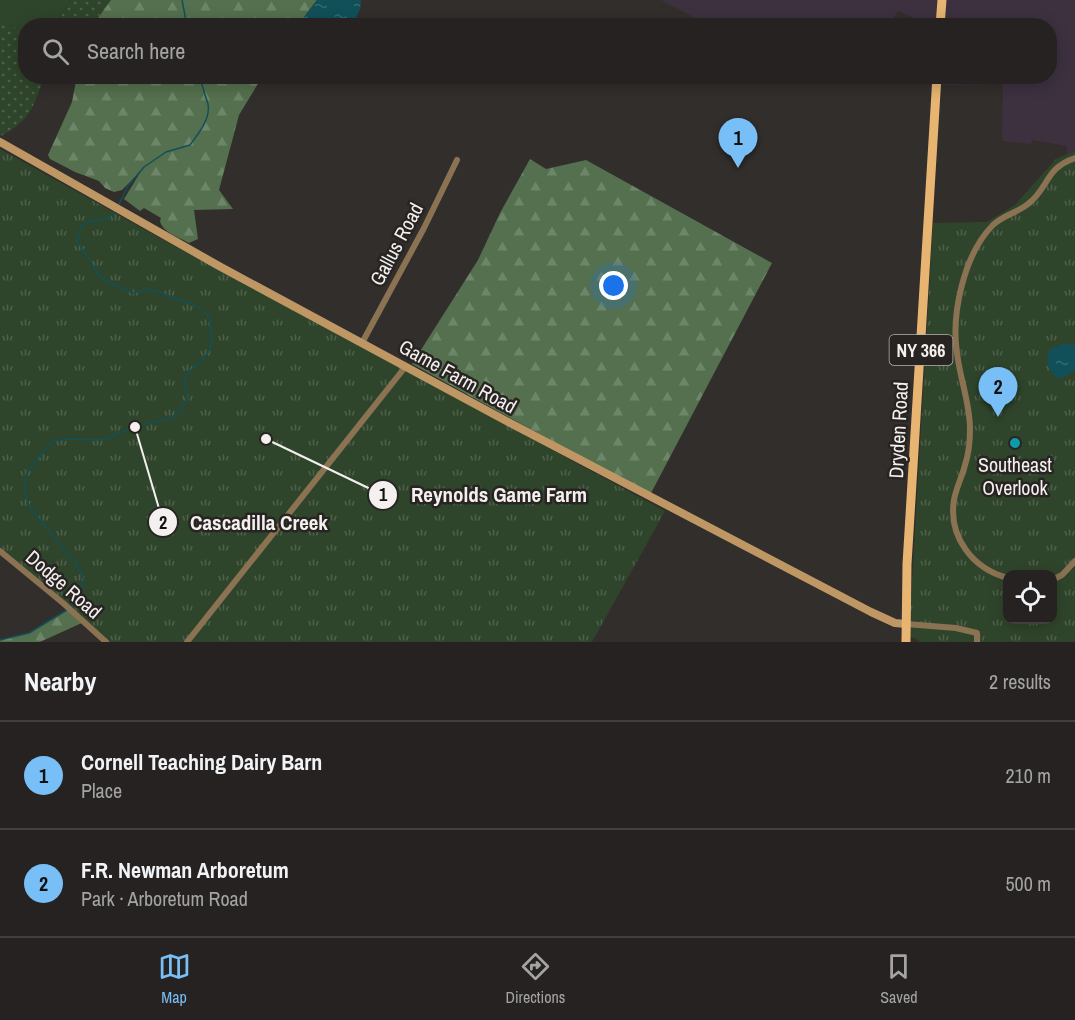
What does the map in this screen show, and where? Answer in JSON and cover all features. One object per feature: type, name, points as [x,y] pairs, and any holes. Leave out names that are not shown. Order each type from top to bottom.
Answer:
[{"type":"main road","points":[[941,18],[942,0]]},
{"type":"main road","name":"Dryden Road","points":[[906,642],[907,564],[937,84]]},
{"type":"street","name":"Game Farm Road","points":[[0,142],[219,266],[590,466],[871,612],[892,622],[906,624]]},
{"type":"street","points":[[1003,576],[990,572],[973,559],[960,542],[954,521],[954,500],[967,460],[970,441],[970,416],[956,352],[955,333],[959,297],[970,261],[990,228],[999,220],[1028,204],[1037,196],[1054,169],[1075,158]]},
{"type":"street","name":"Gallus Road","points":[[362,343],[424,228],[457,160]]},
{"type":"street","points":[[187,642],[406,366]]},
{"type":"street","name":"Dodge Road","points":[[0,551],[106,642]]},
{"type":"street","points":[[1057,578],[1075,562]]},
{"type":"street","points":[[906,624],[956,628],[977,633],[977,642]]},
{"type":"shaded area","points":[[661,0],[1075,0],[1075,155],[1066,158],[1067,146],[1032,140],[1031,144],[1002,141],[1003,84],[1057,84],[1057,18],[914,18],[898,11],[894,18],[695,18]]},
{"type":"shaded area","points":[[942,84],[1003,84],[942,85]]},
{"type":"green space","points":[[0,0],[70,0],[59,18],[18,18],[18,29],[0,19]]},
{"type":"green space","points":[[70,0],[111,0],[97,18],[60,18]]},
{"type":"green space","points":[[111,0],[317,0],[303,18],[98,18]]},
{"type":"green space","points":[[0,19],[18,29],[18,84],[41,84],[30,112],[19,125],[0,135]]},
{"type":"green space","points":[[75,84],[258,84],[239,115],[219,190],[233,209],[194,210],[198,239],[189,243],[164,229],[161,218],[144,208],[140,211],[124,199],[141,171],[122,190],[114,192],[105,188],[99,181],[50,159],[48,155],[72,102]]},
{"type":"green space","points":[[0,149],[665,511],[592,642],[107,642],[0,547]]},
{"type":"green space","points":[[1075,151],[1075,642],[921,642],[909,635],[933,223],[987,222],[1015,205],[1056,159]]},
{"type":"green space","points":[[530,159],[546,169],[586,160],[772,263],[650,495],[412,364],[478,260],[500,213]]},
{"type":"green space","points":[[69,609],[84,622],[40,642],[0,642],[0,640],[29,633]]},
{"type":"water","points":[[317,0],[361,0],[356,18],[303,18]]},
{"type":"water","points":[[1062,344],[1075,345],[1075,370],[1057,378],[1048,366],[1048,355],[1049,350]]},
{"type":"waterway","points":[[182,0],[185,18]]},
{"type":"waterway","points":[[118,206],[128,186],[144,167],[166,152],[190,145],[200,131],[208,115],[208,104],[202,84]]},
{"type":"waterway","points":[[71,607],[79,602],[84,579],[74,560],[29,506],[24,489],[26,474],[52,441],[102,440],[135,427],[173,417],[188,401],[184,379],[206,356],[211,345],[208,315],[195,305],[149,289],[133,293],[102,279],[77,241],[81,226],[90,221],[108,219],[114,212]]},
{"type":"waterway","points":[[0,640],[29,633],[67,610]]},
{"type":"place","name":"Cornell Teaching Dairy Barn","points":[[738,168]]},
{"type":"place","name":"F.R. Newman Arboretum","points":[[998,417]]},
{"type":"place","name":"Cascadilla Creek","points":[[135,427]]},
{"type":"place","name":"Reynolds Game Farm","points":[[266,439]]},
{"type":"place","name":"Southeast Overlook","points":[[1015,443]]}]
